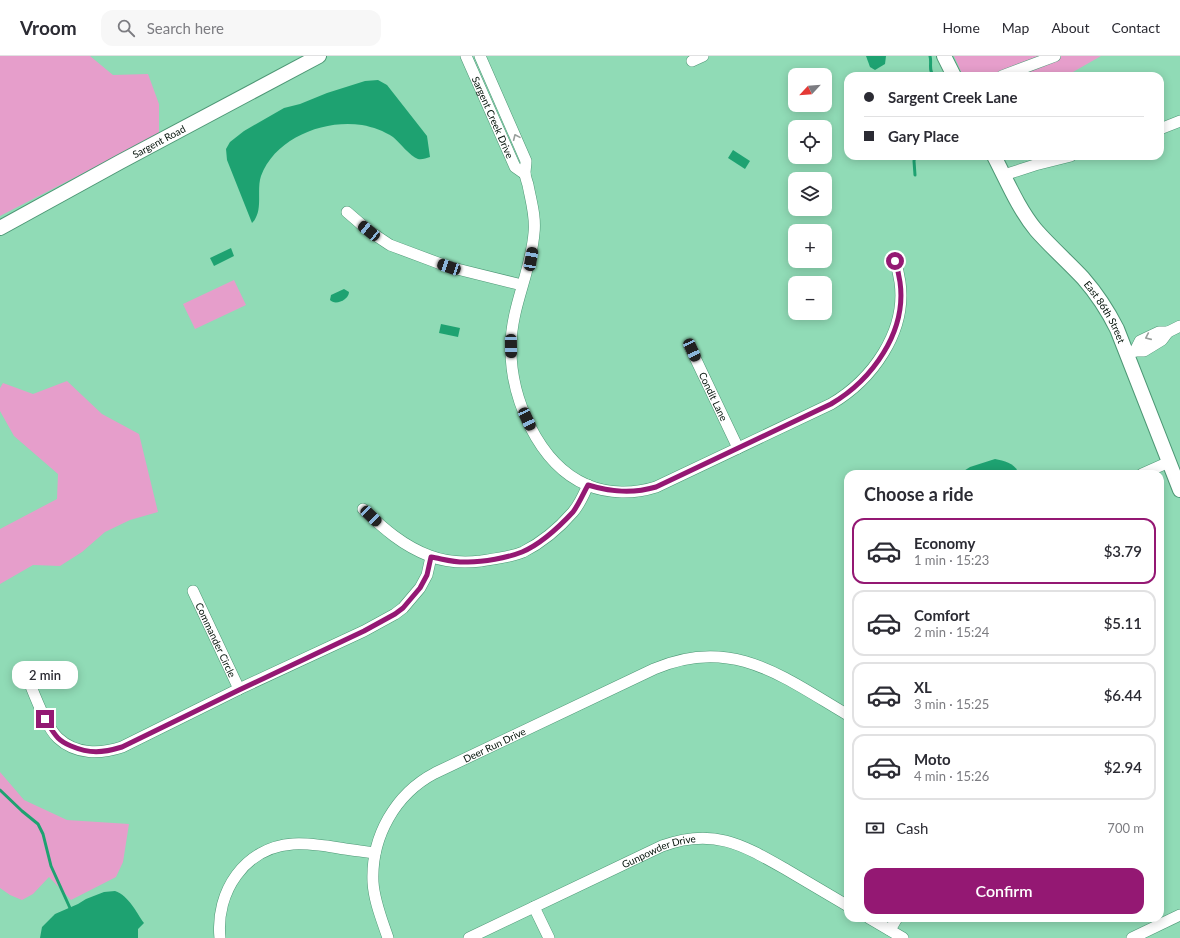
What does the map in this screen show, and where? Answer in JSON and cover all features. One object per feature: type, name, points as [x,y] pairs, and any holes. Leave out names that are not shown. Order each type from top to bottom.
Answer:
[{"type":"street","name":"Sargent Road","points":[[0,228],[319,56]]},
{"type":"street","name":"Sargent Creek Drive","points":[[466,56],[515,167],[525,174]]},
{"type":"street","name":"Sargent Creek Drive","points":[[480,56],[526,161],[525,174],[533,209],[534,231],[531,259],[522,285],[513,322],[511,346],[514,383],[521,406],[533,432],[552,459],[572,476],[588,485],[608,491],[623,492],[651,488],[665,484],[831,404],[851,391],[868,375],[891,339],[899,312],[901,295],[900,281],[895,261]]},
{"type":"street","points":[[692,61],[703,56]]},
{"type":"street","points":[[944,56],[952,72]]},
{"type":"street","points":[[1013,72],[1055,56]]},
{"type":"street","points":[[1164,127],[1180,121]]},
{"type":"street","name":"East 86th Street","points":[[996,160],[1019,205],[1035,229],[1084,279],[1100,299],[1118,329],[1131,353],[1180,490]]},
{"type":"street","points":[[1004,175],[1055,160]]},
{"type":"street","points":[[347,212],[369,231],[390,246],[449,267],[522,285]]},
{"type":"street","points":[[1131,353],[1140,341],[1158,332],[1168,332],[1180,326]]},
{"type":"street","name":"Condit Lane","points":[[689,345],[738,448]]},
{"type":"street","points":[[1151,470],[1169,462]]},
{"type":"street","points":[[363,509],[387,532],[412,548],[431,557],[468,562],[500,558],[522,552],[544,538],[573,511],[582,498],[588,485]]},
{"type":"street","points":[[25,672],[45,719],[58,738],[78,749],[93,753],[111,751],[395,614],[403,608],[420,588],[427,575],[431,557]]},
{"type":"street","name":"Commander Circle","points":[[193,591],[239,690]]},
{"type":"street","name":"Deer Run Drive","points":[[388,938],[374,890],[373,872],[375,853],[382,831],[395,806],[411,789],[426,778],[654,669],[672,662],[690,658],[723,656],[746,661],[777,674],[844,709]]},
{"type":"street","name":"Gunpowder Drive","points":[[469,938],[662,846],[681,840],[704,838],[728,841],[754,851],[844,904]]},
{"type":"street","points":[[220,938],[220,907],[229,885],[246,864],[262,853],[284,845],[303,843],[375,853]]},
{"type":"street","points":[[534,907],[549,938]]},
{"type":"street","points":[[1132,938],[1180,915]]},
{"type":"street","points":[[876,922],[903,938]]},
{"type":"street","points":[[890,930],[895,922]]},
{"type":"shaded area","points":[[0,56],[90,56],[113,75],[148,74],[159,104],[159,134],[0,216]]},
{"type":"shaded area","points":[[866,56],[886,56],[885,64],[875,70],[870,67]]},
{"type":"shaded area","points":[[954,56],[1101,56],[1073,72],[961,72]]},
{"type":"shaded area","points":[[378,80],[387,85],[427,136],[430,157],[418,159],[408,152],[393,137],[370,127],[347,124],[317,128],[302,134],[289,142],[277,151],[268,163],[261,176],[258,213],[252,223],[227,160],[226,149],[230,142],[244,131],[284,108],[300,104],[327,93],[365,81]]},
{"type":"shaded area","points":[[733,150],[750,161],[745,169],[728,158]]},
{"type":"shaded area","points":[[231,248],[234,256],[214,266],[210,258]]},
{"type":"shaded area","points":[[234,280],[246,305],[195,329],[183,304]]},
{"type":"shaded area","points":[[344,289],[349,292],[344,300],[332,302],[330,300],[331,295]]},
{"type":"shaded area","points":[[441,324],[460,328],[458,337],[439,333]]},
{"type":"shaded area","points":[[67,381],[102,414],[139,434],[158,512],[130,520],[105,532],[82,552],[60,566],[33,565],[0,584],[0,529],[57,499],[58,474],[14,436],[0,411],[0,388],[3,383],[33,394]]},
{"type":"shaded area","points":[[995,459],[1012,465],[1017,470],[965,470]]},
{"type":"shaded area","points":[[0,772],[24,800],[67,820],[129,824],[123,862],[116,877],[71,900],[49,877],[33,894],[22,900],[10,895],[0,888]]},
{"type":"shaded area","points":[[115,891],[120,893],[128,900],[144,923],[138,929],[138,938],[40,938],[42,927],[55,914],[104,892]]},
{"type":"waterway","points":[[930,56],[932,72]]},
{"type":"waterway","points":[[914,160],[915,175]]},
{"type":"waterway","points":[[0,790],[38,824],[43,834],[51,866],[70,908]]},
{"type":"route","points":[[45,719],[58,738],[78,749],[93,753],[111,751],[122,747],[364,631],[395,614],[413,598],[420,588],[427,575],[431,557],[468,562],[491,560],[522,552],[544,538],[573,511],[582,498],[588,485],[608,491],[633,492],[665,484],[831,404],[851,391],[865,378],[877,363],[891,339],[899,312],[901,295],[900,281],[895,261]]}]
